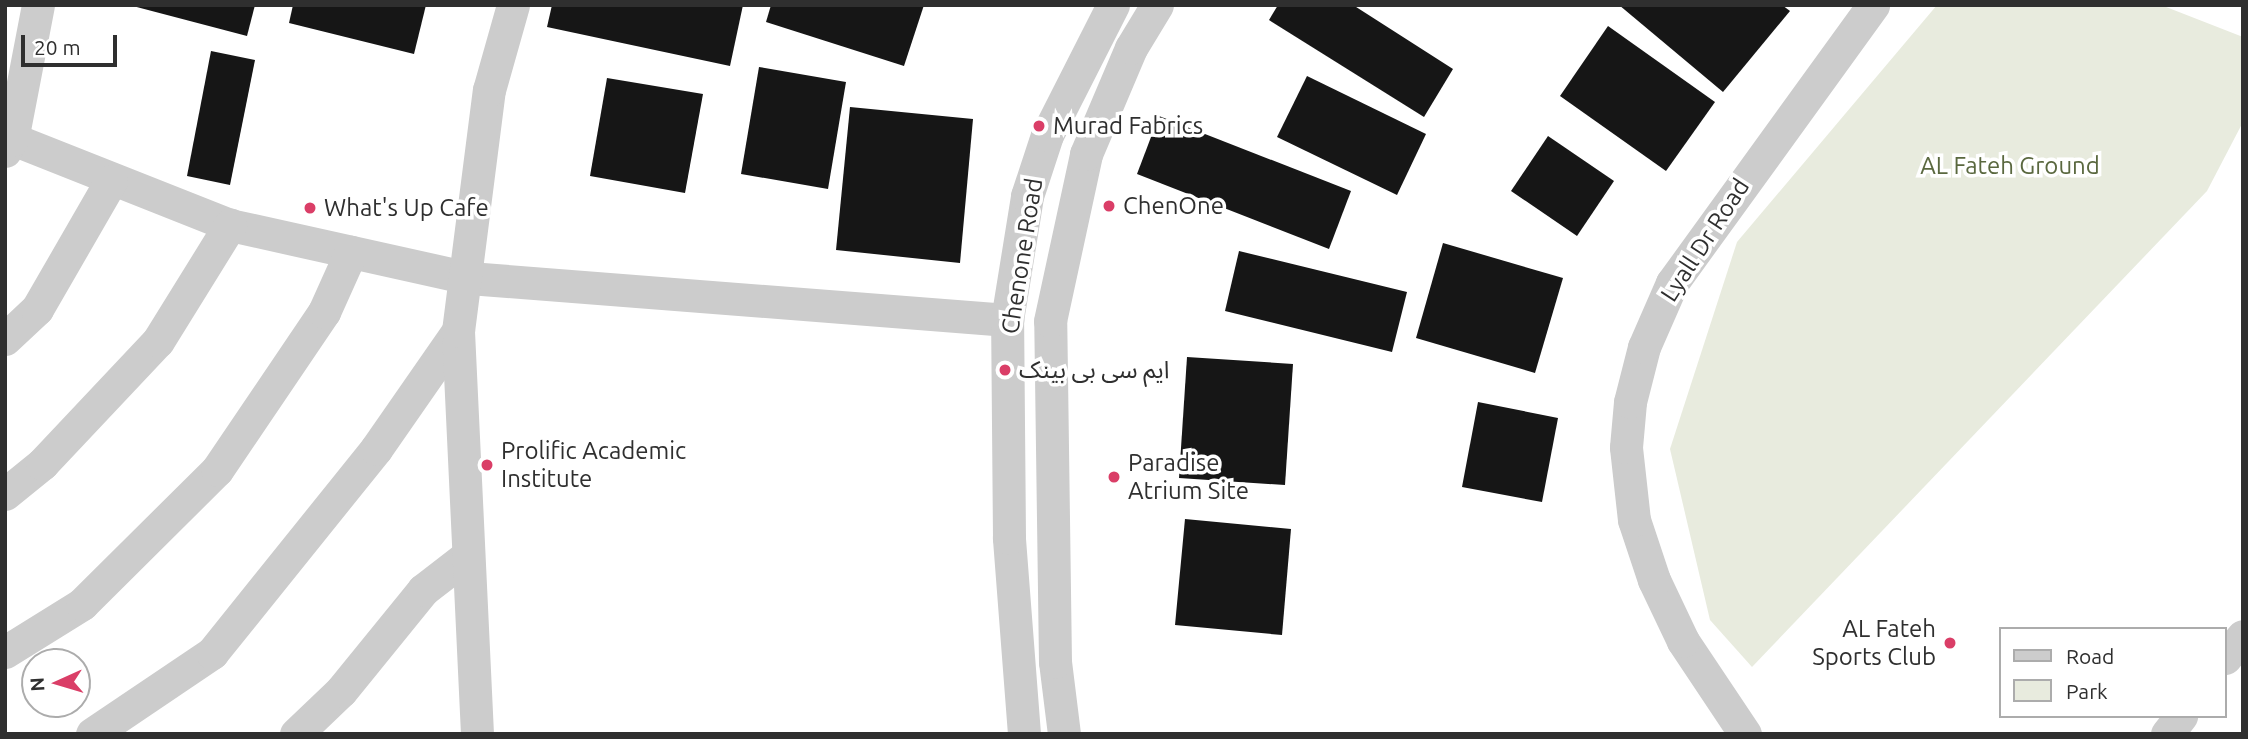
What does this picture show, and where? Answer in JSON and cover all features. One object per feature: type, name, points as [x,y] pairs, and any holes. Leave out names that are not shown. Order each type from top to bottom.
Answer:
[{"type":"street","points":[[37,5],[8,142],[230,225],[469,278],[1007,320]]},
{"type":"street","points":[[474,732],[458,331],[469,278],[489,90],[513,5]]},
{"type":"street","name":"Chenone Road","points":[[1024,734],[1009,538],[1007,320],[1027,196],[1047,135],[1113,5]]},
{"type":"street","name":"Chenone Road","points":[[1058,731],[1050,321],[1086,154],[1130,48],[1157,5]]},
{"type":"street","name":"Lyall Dr Road","points":[[1745,734],[1684,641],[1654,580],[1634,520],[1626,447],[1630,402],[1644,347],[1672,283],[1873,5]]},
{"type":"street","points":[[5,339],[37,309],[111,181]]},
{"type":"street","points":[[5,494],[42,464],[158,341],[230,225]]},
{"type":"street","points":[[5,652],[82,604],[218,470],[324,312],[351,252]]},
{"type":"street","points":[[92,734],[212,653],[376,449],[458,331]]},
{"type":"street","points":[[296,734],[341,691],[423,590],[467,556]]},
{"type":"street","points":[[2227,656],[2243,636]]},
{"type":"street","points":[[2168,734],[2180,718]]},
{"type":"green space","name":"AL Fateh Ground","points":[[1937,5],[2161,5],[2243,37],[2243,122],[2207,191],[1752,667],[1710,620],[1670,449],[1737,242]]},
{"type":"building","points":[[129,5],[255,5],[247,36]]},
{"type":"building","points":[[293,5],[426,5],[414,54],[289,23]]},
{"type":"building","points":[[552,5],[743,5],[730,66],[547,27]]},
{"type":"building","points":[[771,5],[924,5],[904,66],[766,22]]},
{"type":"building","points":[[1278,5],[1353,5],[1453,69],[1424,117],[1269,20]]},
{"type":"building","points":[[1619,5],[1782,5],[1790,11],[1723,92]]},
{"type":"building","points":[[1608,26],[1715,102],[1666,171],[1560,96]]},
{"type":"building","points":[[211,51],[255,60],[230,185],[187,176]]},
{"type":"building","points":[[759,67],[846,82],[828,189],[741,174]]},
{"type":"building","points":[[1307,76],[1426,134],[1397,195],[1277,137]]},
{"type":"building","points":[[607,78],[703,94],[685,193],[590,176]]},
{"type":"building","points":[[850,107],[973,119],[960,263],[836,250]]},
{"type":"building","points":[[1159,116],[1351,191],[1329,249],[1137,174]]},
{"type":"building","points":[[1548,136],[1614,181],[1577,236],[1511,191]]},
{"type":"building","points":[[1443,243],[1563,278],[1535,373],[1416,338]]},
{"type":"building","points":[[1239,251],[1407,292],[1392,352],[1225,311]]},
{"type":"building","points":[[1187,357],[1293,364],[1285,485],[1179,478]]},
{"type":"building","points":[[1478,402],[1558,418],[1542,502],[1462,487]]},
{"type":"building","points":[[1185,519],[1291,529],[1282,635],[1175,625]]},
{"type":"place","name":"Murad Fabrics","points":[[1039,126]]},
{"type":"place","name":"ChenOne","points":[[1109,206]]},
{"type":"place","name":"What's Up Cafe","points":[[310,208]]},
{"type":"place","name":"ایم سی بی بینک","points":[[1005,370]]},
{"type":"place","name":"Prolific Academic Institute","points":[[487,465]]},
{"type":"place","name":"Paradise Atrium Site","points":[[1114,477]]},
{"type":"place","name":"AL Fateh Sports Club","points":[[1950,643]]}]
